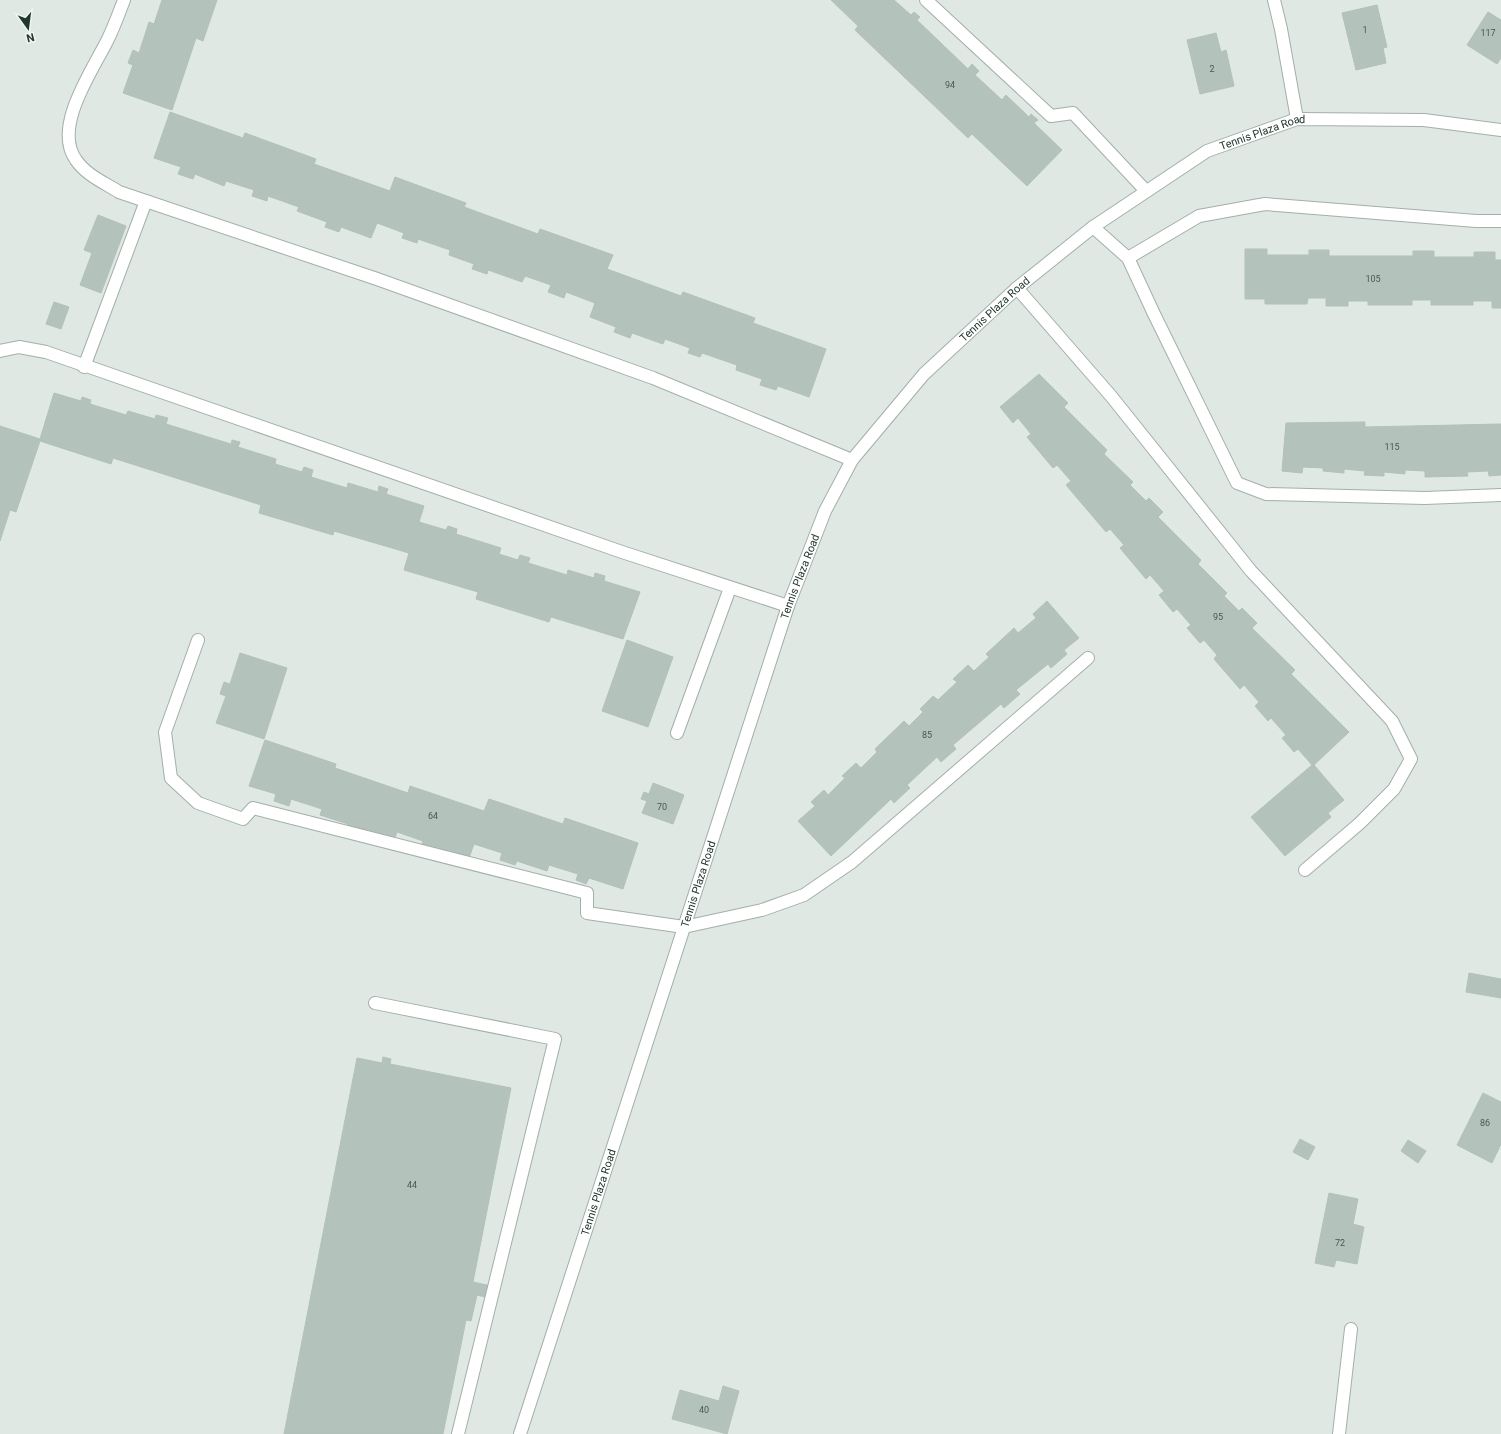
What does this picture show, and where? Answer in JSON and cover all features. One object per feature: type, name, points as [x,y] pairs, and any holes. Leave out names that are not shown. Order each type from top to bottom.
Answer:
[{"type":"street","points":[[124,0],[109,38],[73,106],[68,140],[75,160],[91,175],[119,192],[377,279],[653,378],[852,460]]},
{"type":"street","points":[[926,0],[1051,116],[1073,113],[1146,191]]},
{"type":"street","points":[[1274,0],[1297,118]]},
{"type":"street","name":"Tennis Plaza Road","points":[[520,1434],[788,606],[825,511],[852,460],[924,374],[1017,288],[1092,227],[1207,151],[1297,118],[1424,120],[1501,130]]},
{"type":"street","points":[[84,367],[146,201]]},
{"type":"street","points":[[1128,258],[1199,216],[1265,204],[1476,221],[1501,221]]},
{"type":"street","points":[[1092,227],[1128,258],[1237,484],[1266,494],[1425,498],[1501,495]]},
{"type":"street","points":[[1017,288],[1111,396],[1251,571],[1392,721],[1410,758],[1394,789],[1360,823],[1305,870]]},
{"type":"street","points":[[0,351],[19,348],[39,351],[730,588],[788,606]]},
{"type":"street","points":[[677,733],[730,588]]},
{"type":"street","points":[[198,640],[165,732],[171,778],[198,803],[243,819],[253,808],[587,893],[587,913],[684,927],[762,910],[804,895],[852,862],[1088,658]]},
{"type":"street","points":[[376,1002],[555,1039],[458,1434]]},
{"type":"street","points":[[1339,1434],[1351,1329]]},
{"type":"building","points":[[162,0],[217,0],[203,41],[196,38],[172,110],[123,93],[133,65],[128,63],[133,50],[139,53],[149,22],[154,24]]},
{"type":"building","points":[[831,0],[894,0],[911,15],[914,12],[920,17],[917,20],[968,69],[972,64],[979,71],[975,75],[1002,100],[1006,95],[1029,117],[1031,114],[1038,120],[1034,123],[1062,150],[1027,186],[972,134],[968,138],[855,30],[858,26]]},
{"type":"building","points":[[1377,5],[1387,47],[1383,48],[1386,63],[1356,70],[1342,13]]},
{"type":"building","points":[[1488,12],[1501,20],[1501,58],[1497,64],[1467,45]]},
{"type":"building","points":[[1216,33],[1221,52],[1226,50],[1234,86],[1200,94],[1187,40]]},
{"type":"building","points":[[170,112],[243,138],[245,133],[316,159],[314,164],[390,191],[395,177],[466,203],[464,207],[538,234],[540,229],[613,255],[607,269],[681,296],[683,292],[755,318],[753,323],[826,349],[809,397],[778,386],[776,390],[760,385],[762,379],[736,370],[737,365],[702,353],[700,357],[688,353],[690,348],[665,339],[663,344],[632,333],[630,338],[614,332],[616,327],[590,317],[595,303],[566,292],[564,298],[548,292],[551,285],[525,276],[522,282],[488,270],[487,274],[472,269],[474,264],[449,255],[450,250],[418,239],[417,243],[402,238],[404,233],[377,223],[371,238],[341,227],[339,232],[325,227],[327,222],[297,211],[299,207],[268,196],[267,201],[252,196],[254,190],[226,181],[224,186],[195,174],[193,179],[178,174],[181,167],[154,158]]},
{"type":"building","points":[[98,215],[126,226],[101,293],[80,285],[92,253],[84,250]]},
{"type":"building","points":[[1245,249],[1267,249],[1267,255],[1309,255],[1309,250],[1329,250],[1329,256],[1413,256],[1413,251],[1434,251],[1434,257],[1474,257],[1474,252],[1495,252],[1495,260],[1501,260],[1501,308],[1492,308],[1492,301],[1473,301],[1473,305],[1431,305],[1431,300],[1412,300],[1412,305],[1368,305],[1368,301],[1348,301],[1348,306],[1326,306],[1326,298],[1308,298],[1307,304],[1265,304],[1265,299],[1245,299]]},
{"type":"building","points":[[54,302],[69,307],[61,329],[46,324]]},
{"type":"building","points":[[1039,374],[1068,403],[1064,407],[1107,450],[1104,454],[1133,482],[1130,485],[1146,501],[1149,498],[1163,512],[1158,517],[1201,560],[1198,564],[1227,593],[1224,596],[1239,611],[1242,608],[1257,623],[1252,628],[1295,670],[1291,674],[1349,732],[1314,765],[1344,800],[1328,813],[1331,817],[1285,856],[1251,817],[1312,765],[1298,749],[1294,752],[1282,738],[1286,735],[1271,718],[1268,721],[1255,706],[1259,702],[1244,685],[1240,689],[1214,659],[1217,655],[1204,640],[1200,643],[1187,628],[1191,625],[1177,609],[1173,612],[1159,595],[1164,591],[1150,575],[1146,579],[1120,548],[1124,545],[1110,529],[1106,532],[1066,485],[1071,481],[1057,465],[1053,468],[1027,437],[1031,434],[1018,418],[1013,423],[1000,407]]},
{"type":"building","points":[[54,393],[81,401],[82,397],[91,400],[90,404],[126,415],[128,411],[155,419],[156,415],[168,418],[166,424],[231,444],[232,440],[240,442],[238,447],[276,459],[275,464],[302,472],[304,467],[313,470],[311,477],[347,488],[348,483],[378,492],[379,486],[388,489],[386,494],[424,506],[419,522],[446,530],[448,526],[457,529],[456,534],[501,548],[499,554],[518,560],[520,555],[530,558],[528,563],[567,575],[568,570],[594,578],[595,573],[605,576],[604,581],[640,592],[623,639],[551,617],[549,622],[476,599],[478,592],[404,570],[409,553],[334,531],[333,535],[259,513],[261,505],[113,458],[111,464],[40,441],[16,512],[10,510],[0,541],[0,426],[40,439]]},
{"type":"building","points":[[1365,422],[1365,427],[1501,424],[1501,475],[1489,476],[1488,471],[1467,472],[1468,476],[1425,477],[1425,471],[1405,470],[1405,474],[1384,472],[1384,476],[1364,475],[1365,471],[1344,469],[1344,473],[1323,471],[1323,468],[1303,467],[1302,473],[1282,471],[1286,423]]},
{"type":"building","points":[[1047,601],[1079,638],[1064,650],[1067,654],[1051,668],[1048,664],[1016,690],[1020,694],[1004,708],[1001,704],[953,745],[956,749],[941,762],[937,757],[907,785],[910,788],[894,803],[891,799],[831,856],[798,821],[815,806],[811,802],[824,790],[828,795],[845,778],[842,776],[856,763],[861,768],[877,752],[875,749],[904,721],[909,726],[923,712],[920,709],[933,696],[938,700],[957,682],[953,679],[968,665],[974,671],[989,657],[986,654],[1014,628],[1018,633],[1036,618],[1033,614]]},
{"type":"building","points":[[627,640],[673,657],[648,727],[602,711]]},
{"type":"building","points":[[240,653],[287,668],[264,739],[216,723],[226,696],[220,694],[224,682],[230,684]]},
{"type":"building","points":[[265,740],[336,764],[335,768],[408,793],[410,786],[484,811],[489,799],[563,824],[565,818],[638,843],[623,889],[589,878],[586,884],[576,880],[578,874],[549,865],[547,871],[517,861],[515,865],[500,860],[502,853],[474,844],[469,858],[442,849],[440,854],[421,847],[423,841],[397,832],[394,840],[363,829],[362,834],[346,829],[348,824],[320,815],[322,809],[291,799],[289,806],[274,801],[276,794],[249,786]]},
{"type":"building","points":[[653,783],[684,795],[673,824],[642,813],[647,801],[641,799],[644,792],[649,794]]},
{"type":"building","points":[[1469,973],[1501,979],[1501,998],[1466,992]]},
{"type":"building","points":[[383,1057],[391,1059],[390,1064],[511,1088],[473,1282],[491,1286],[489,1298],[477,1295],[471,1321],[466,1320],[443,1434],[284,1434],[357,1058],[382,1063]]},
{"type":"building","points":[[1483,1093],[1501,1102],[1501,1144],[1492,1163],[1457,1145]]},
{"type":"building","points":[[1300,1139],[1315,1147],[1308,1160],[1293,1152]]},
{"type":"building","points":[[1408,1140],[1426,1151],[1418,1163],[1401,1151]]},
{"type":"building","points":[[1329,1193],[1358,1199],[1353,1224],[1364,1227],[1357,1264],[1336,1260],[1334,1267],[1315,1263]]},
{"type":"building","points":[[723,1386],[739,1391],[727,1434],[672,1419],[680,1390],[719,1401]]}]
